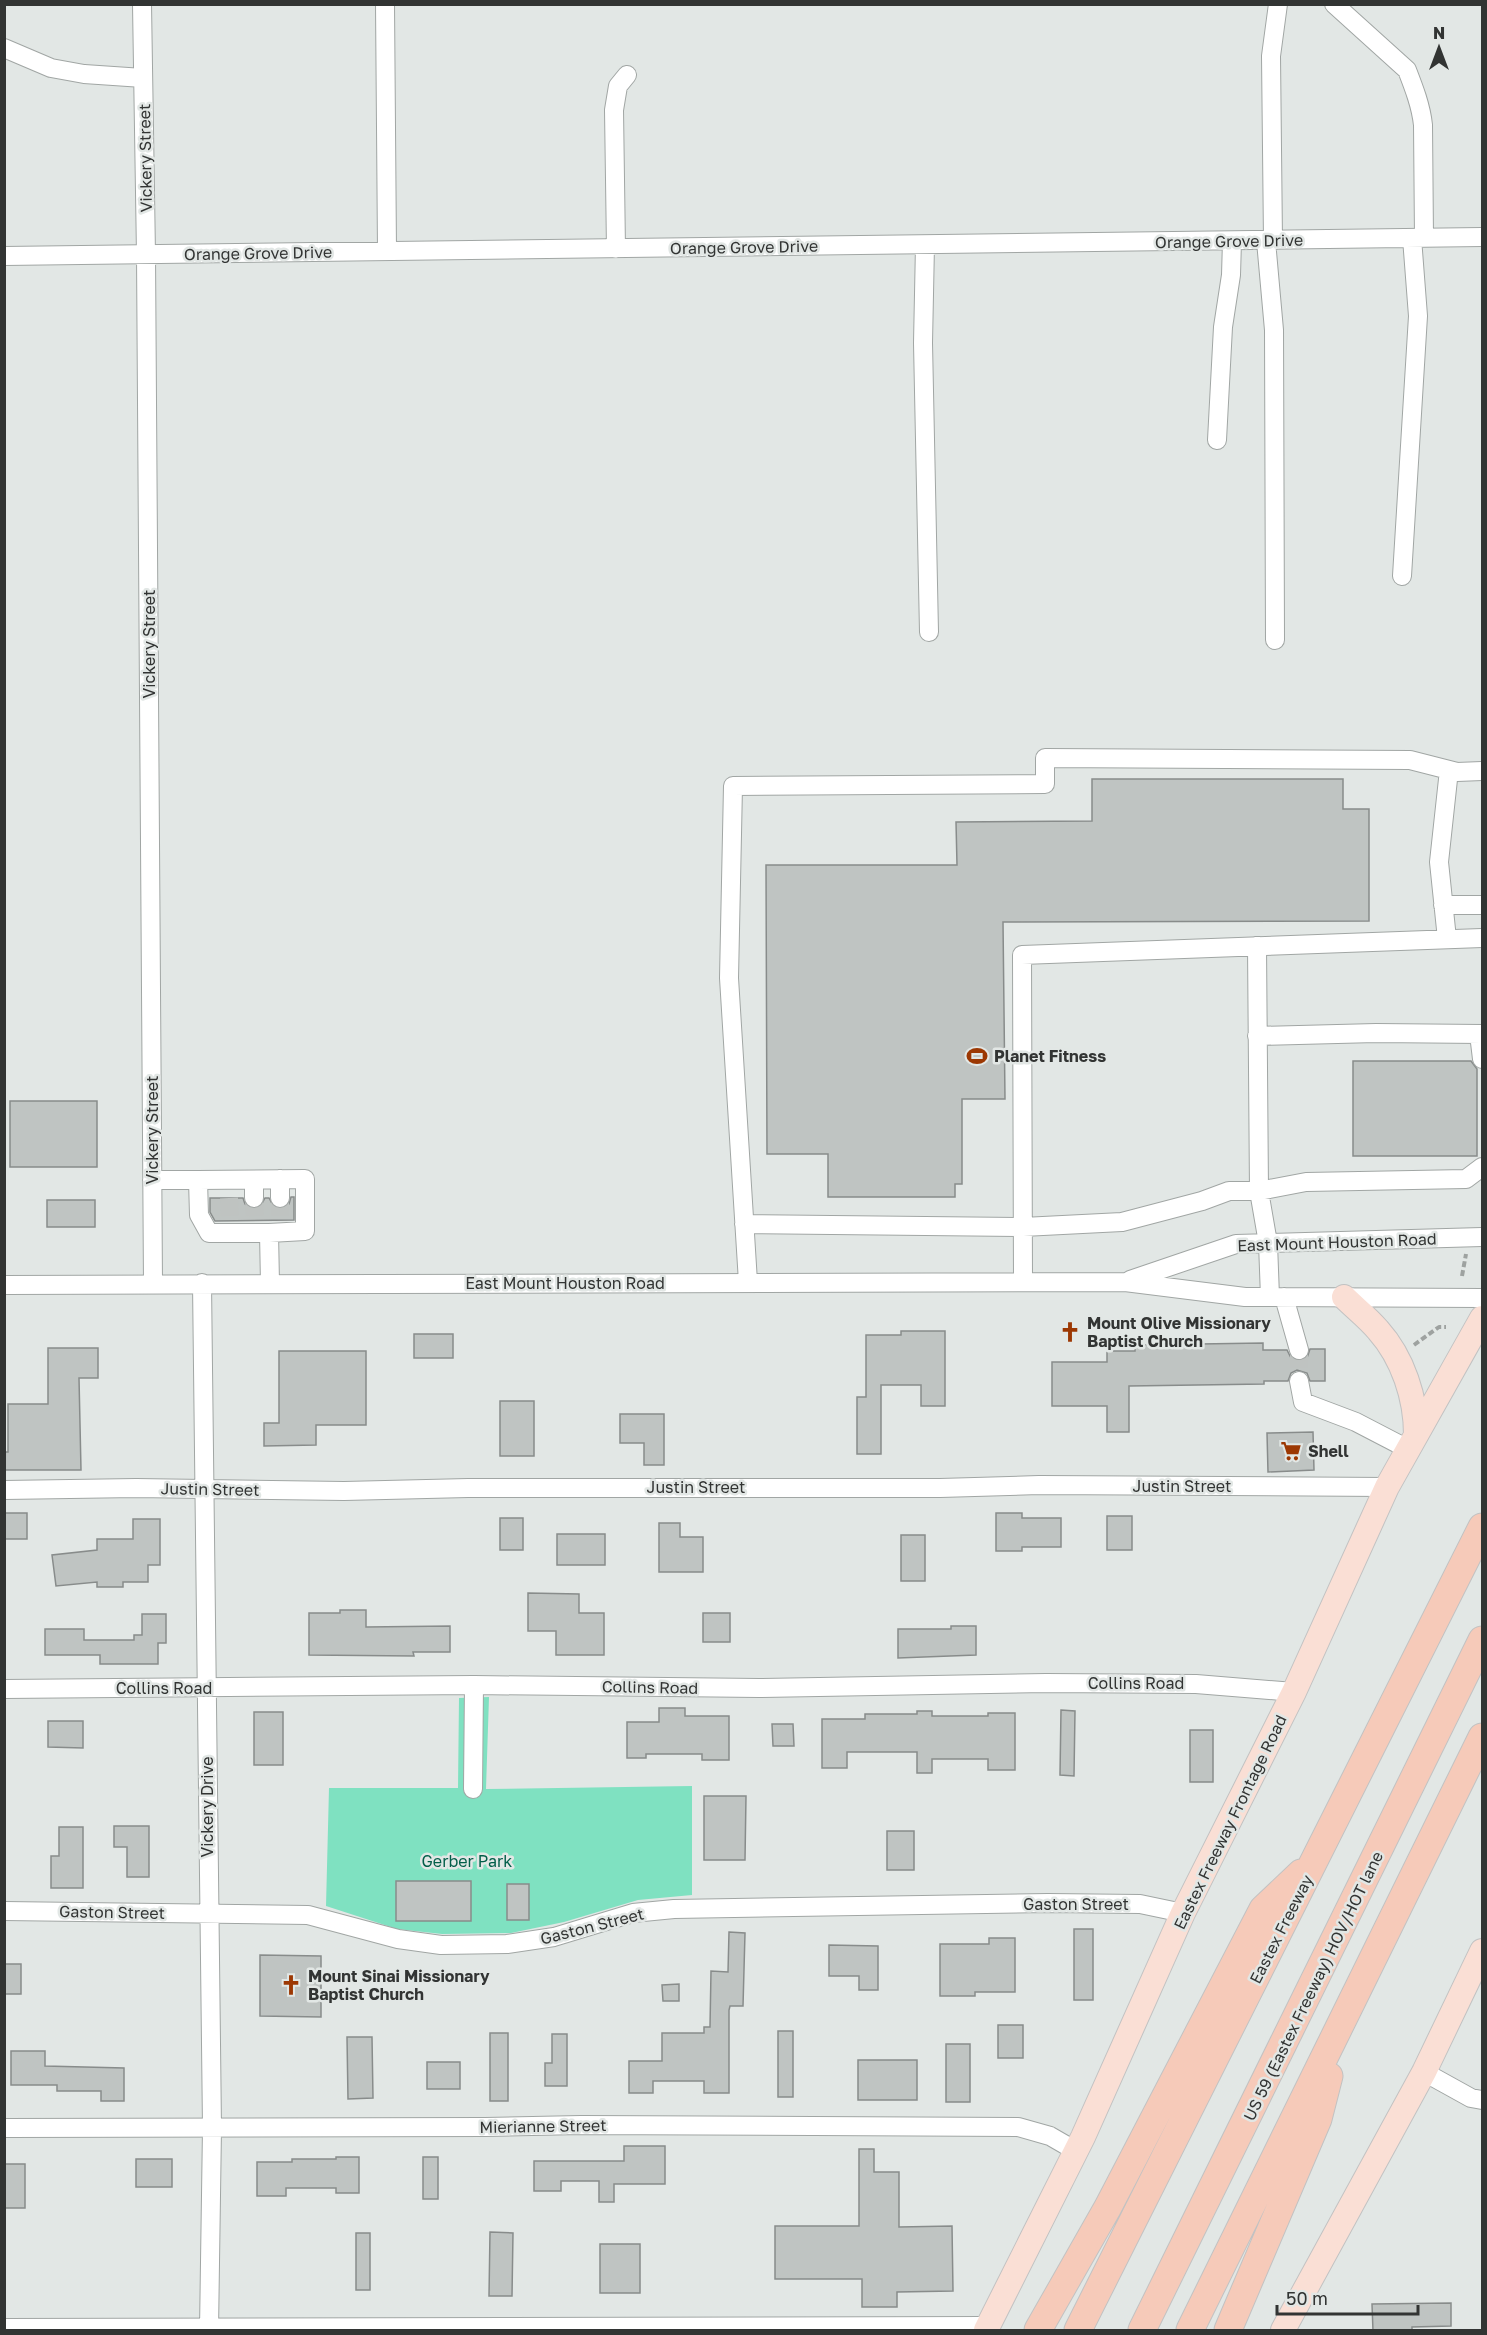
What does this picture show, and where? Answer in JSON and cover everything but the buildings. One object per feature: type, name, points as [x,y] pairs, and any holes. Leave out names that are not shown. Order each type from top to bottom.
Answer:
[{"type":"highway","name":"Eastex Freeway","points":[[1078,2331],[1482,1527]]},
{"type":"highway","name":"US 59 (Eastex Freeway) HOV/HOT lane","points":[[1142,2331],[1482,1640]]},
{"type":"highway","points":[[1190,2331],[1482,1737]]},
{"type":"highway","points":[[1038,2331],[1108,2206],[1263,1909],[1315,1860]]},
{"type":"highway","points":[[1228,2331],[1318,2119],[1341,2026]]},
{"type":"main road","points":[[1344,1297],[1379,1331],[1401,1367],[1416,1414],[1412,1442]]},
{"type":"main road","name":"Eastex Freeway Frontage Road","points":[[987,2328],[1076,2151],[1183,1913],[1294,1692],[1387,1487],[1482,1318]]},
{"type":"main road","points":[[1456,1365],[1482,1352]]},
{"type":"main road","points":[[1283,2331],[1424,2072],[1482,1951]]},
{"type":"street","name":"Vickery Street","points":[[142,4],[146,255],[153,1283]]},
{"type":"street","points":[[385,4],[387,251]]},
{"type":"street","points":[[1275,640],[1274,330],[1269,241],[1271,56],[1278,4]]},
{"type":"street","points":[[1334,4],[1407,70],[1421,108],[1423,125],[1418,238],[1418,316],[1402,576]]},
{"type":"street","points":[[4,48],[51,68],[84,74],[143,78]]},
{"type":"street","points":[[616,249],[614,110],[618,86],[627,75]]},
{"type":"street","name":"Orange Grove Drive","points":[[4,256],[1482,237]]},
{"type":"street","points":[[1217,440],[1223,327],[1231,275],[1232,241]]},
{"type":"street","points":[[925,245],[924,343],[929,632]]},
{"type":"street","points":[[748,1282],[729,978],[733,786],[1045,784],[1045,758],[1410,760],[1449,770],[1482,771]]},
{"type":"street","points":[[1447,939],[1439,862],[1449,770]]},
{"type":"street","points":[[1443,905],[1482,905]]},
{"type":"street","points":[[1023,1282],[1022,955],[1482,938]]},
{"type":"street","points":[[1257,946],[1258,1191],[1277,1297],[1299,1350]]},
{"type":"street","points":[[1257,1036],[1376,1033],[1481,1034],[1482,1059]]},
{"type":"street","points":[[744,1224],[1023,1227],[1122,1222],[1202,1201],[1229,1191],[1258,1191],[1306,1182],[1466,1179],[1482,1167]]},
{"type":"street","points":[[152,1180],[198,1180],[229,1189],[254,1189],[280,1179],[305,1179],[305,1231],[230,1227],[209,1233],[199,1215],[198,1180]]},
{"type":"street","points":[[280,1179],[280,1198]]},
{"type":"street","points":[[268,1228],[270,1283]]},
{"type":"street","name":"East Mount Houston Road","points":[[1125,1282],[1236,1244],[1482,1237]]},
{"type":"street","name":"East Mount Houston Road","points":[[4,1285],[1125,1282],[1245,1297],[1482,1298]]},
{"type":"street","name":"Vickery Drive","points":[[202,1283],[212,2128],[209,2329]]},
{"type":"street","points":[[1299,1381],[1303,1402],[1412,1442]]},
{"type":"street","name":"Justin Street","points":[[4,1490],[345,1491],[480,1488],[940,1488],[1039,1485],[1387,1487]]},
{"type":"street","name":"Collins Road","points":[[4,1689],[474,1685],[759,1688],[1046,1683],[1196,1684],[1294,1692]]},
{"type":"street","points":[[473,1790],[474,1685]]},
{"type":"street","name":"Gaston Street","points":[[4,1911],[308,1915],[398,1939],[441,1945],[507,1944],[554,1937],[633,1914],[674,1909],[1140,1904],[1183,1913]]},
{"type":"street","points":[[1424,2072],[1471,2098],[1482,2100]]},
{"type":"street","name":"Mierianne Street","points":[[4,2128],[581,2125],[1018,2127],[1050,2136],[1076,2151]]},
{"type":"street","points":[[4,2328],[987,2328]]},
{"type":"path","points":[[1462,1276],[1467,1251]]},
{"type":"path","points":[[1410,1347],[1439,1327],[1443,1320]]},
{"type":"path","points":[[1439,1327],[1446,1327]]},
{"type":"green space","name":"Gerber Park","points":[[489,1697],[486,1789],[692,1786],[692,1895],[638,1900],[564,1922],[511,1933],[442,1934],[397,1929],[326,1906],[329,1788],[458,1788],[459,1698]]},
{"type":"tunnel","points":[[229,1198],[230,1221]]},
{"type":"tunnel","points":[[254,1198],[255,1220]]},
{"type":"tunnel","points":[[280,1198],[280,1220]]},
{"type":"tunnel","points":[[1299,1350],[1299,1381]]},
{"type":"place","name":"Planet Fitness","points":[[977,1056]]},
{"type":"place","name":"Mount Olive Missionary Baptist Church","points":[[1070,1332]]},
{"type":"place","name":"Shell","points":[[1291,1451]]},
{"type":"place","name":"Mount Sinai Missionary Baptist Church","points":[[291,1985]]}]
